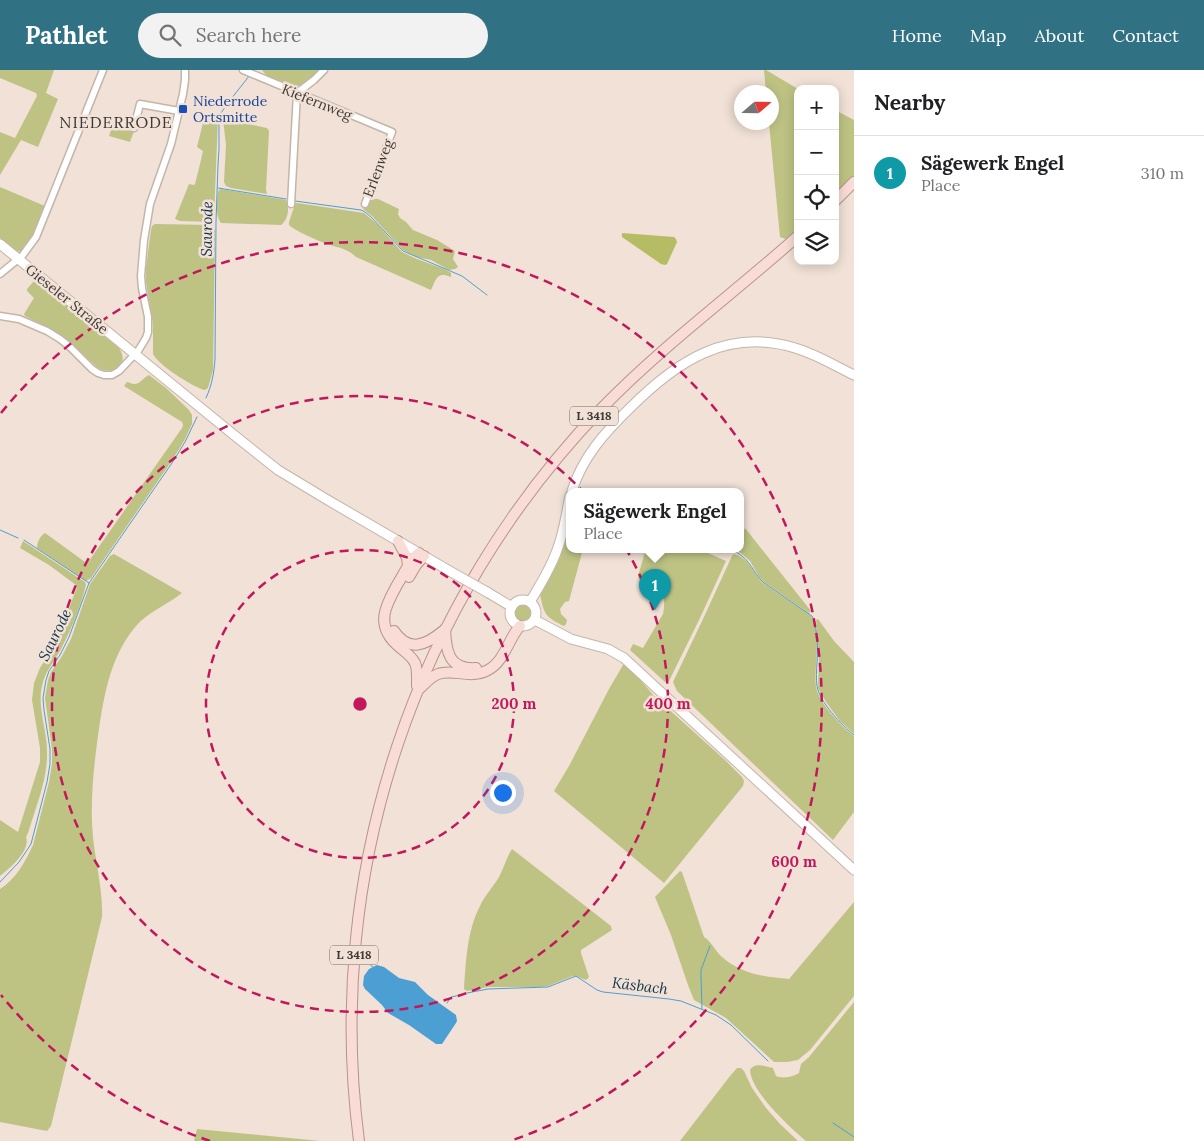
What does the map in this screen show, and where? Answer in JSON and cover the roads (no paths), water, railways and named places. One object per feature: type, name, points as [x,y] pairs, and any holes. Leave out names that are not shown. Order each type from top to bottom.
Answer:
[{"type":"main road","points":[[839,196],[854,182]]},
{"type":"main road","name":"L 3418","points":[[359,1141],[353,1087],[351,1022],[354,960],[360,904],[369,850],[382,793],[398,742],[445,628],[474,577],[522,504],[568,445],[628,382],[794,239]]},
{"type":"main road","name":"Gieseler Straße","points":[[0,244],[278,470],[512,607]]},
{"type":"main road","points":[[573,488],[589,455],[617,421],[643,395],[671,372],[686,361],[704,352],[723,346],[743,343],[778,344],[806,352],[854,375]]},
{"type":"main road","points":[[530,602],[557,552],[566,516]]},
{"type":"main road","points":[[398,541],[405,552],[408,566]]},
{"type":"main road","name":"L 3418","points":[[422,554],[394,604],[390,616],[392,628],[399,638],[406,642],[418,644],[428,642],[445,628]]},
{"type":"main road","name":"L 3418","points":[[417,692],[417,670],[415,663],[388,634],[384,616],[386,606],[411,560],[422,554]]},
{"type":"main road","points":[[526,600],[530,602],[535,608],[535,620],[528,625],[517,624],[510,615],[512,607],[518,601],[526,600]]},
{"type":"main road","points":[[535,620],[570,639],[608,650],[624,658],[851,867]]},
{"type":"main road","points":[[445,628],[446,645],[450,657],[459,665],[473,669],[486,665],[495,656],[517,624]]},
{"type":"main road","name":"L 3418","points":[[417,692],[430,679],[439,674],[448,672],[474,675],[490,669],[502,656],[515,633],[517,624]]},
{"type":"street","points":[[0,274],[19,259],[36,238],[103,70]]},
{"type":"street","points":[[0,316],[19,319],[47,331],[70,347],[92,369],[104,375],[119,371],[135,354],[148,332],[148,317],[141,276],[150,204],[166,162],[179,111],[186,70]]},
{"type":"street","points":[[291,204],[297,92],[324,70]]},
{"type":"street","name":"Kiefernweg","points":[[246,71],[392,132]]},
{"type":"street","points":[[120,124],[134,128],[140,104],[179,111]]},
{"type":"street","name":"Erlenweg","points":[[365,204],[392,132]]},
{"type":"water","points":[[377,965],[384,967],[399,978],[415,982],[428,995],[456,1015],[457,1021],[442,1044],[436,1044],[388,1013],[365,989],[363,985],[364,976],[369,969]]},
{"type":"waterway","name":"Saurode","points":[[206,398],[210,388],[215,359],[219,119],[227,104],[250,75]]},
{"type":"waterway","points":[[218,188],[286,199]]},
{"type":"waterway","points":[[295,201],[361,210],[371,217],[403,251],[462,276],[487,295]]},
{"type":"waterway","name":"Saurode","points":[[0,882],[19,862],[31,844],[47,782],[50,749],[43,698],[49,671],[69,637],[89,583],[172,463],[197,417]]},
{"type":"waterway","points":[[0,530],[18,538]]},
{"type":"waterway","points":[[24,540],[89,583]]},
{"type":"waterway","points":[[738,553],[749,563],[764,583],[812,616],[817,639],[817,686],[819,692],[832,713],[854,735]]},
{"type":"waterway","points":[[702,1009],[701,970],[710,946]]},
{"type":"waterway","points":[[363,959],[373,967]]},
{"type":"waterway","name":"Käsbach","points":[[467,993],[488,989],[548,987],[576,976],[603,992],[681,1001],[716,1015],[731,1025],[768,1061]]},
{"type":"waterway","name":"Käsbach","points":[[447,1003],[451,997],[461,995]]},
{"type":"waterway","name":"Käsbach","points":[[833,1123],[854,1137]]},
{"type":"place","name":"Niederrode Ortsmitte","points":[[183,109]]},
{"type":"place","name":"Sägewerk Engel","points":[[655,610]]},
{"type":"district","name":"NIEDERRODE","points":[[116,122]]}]
